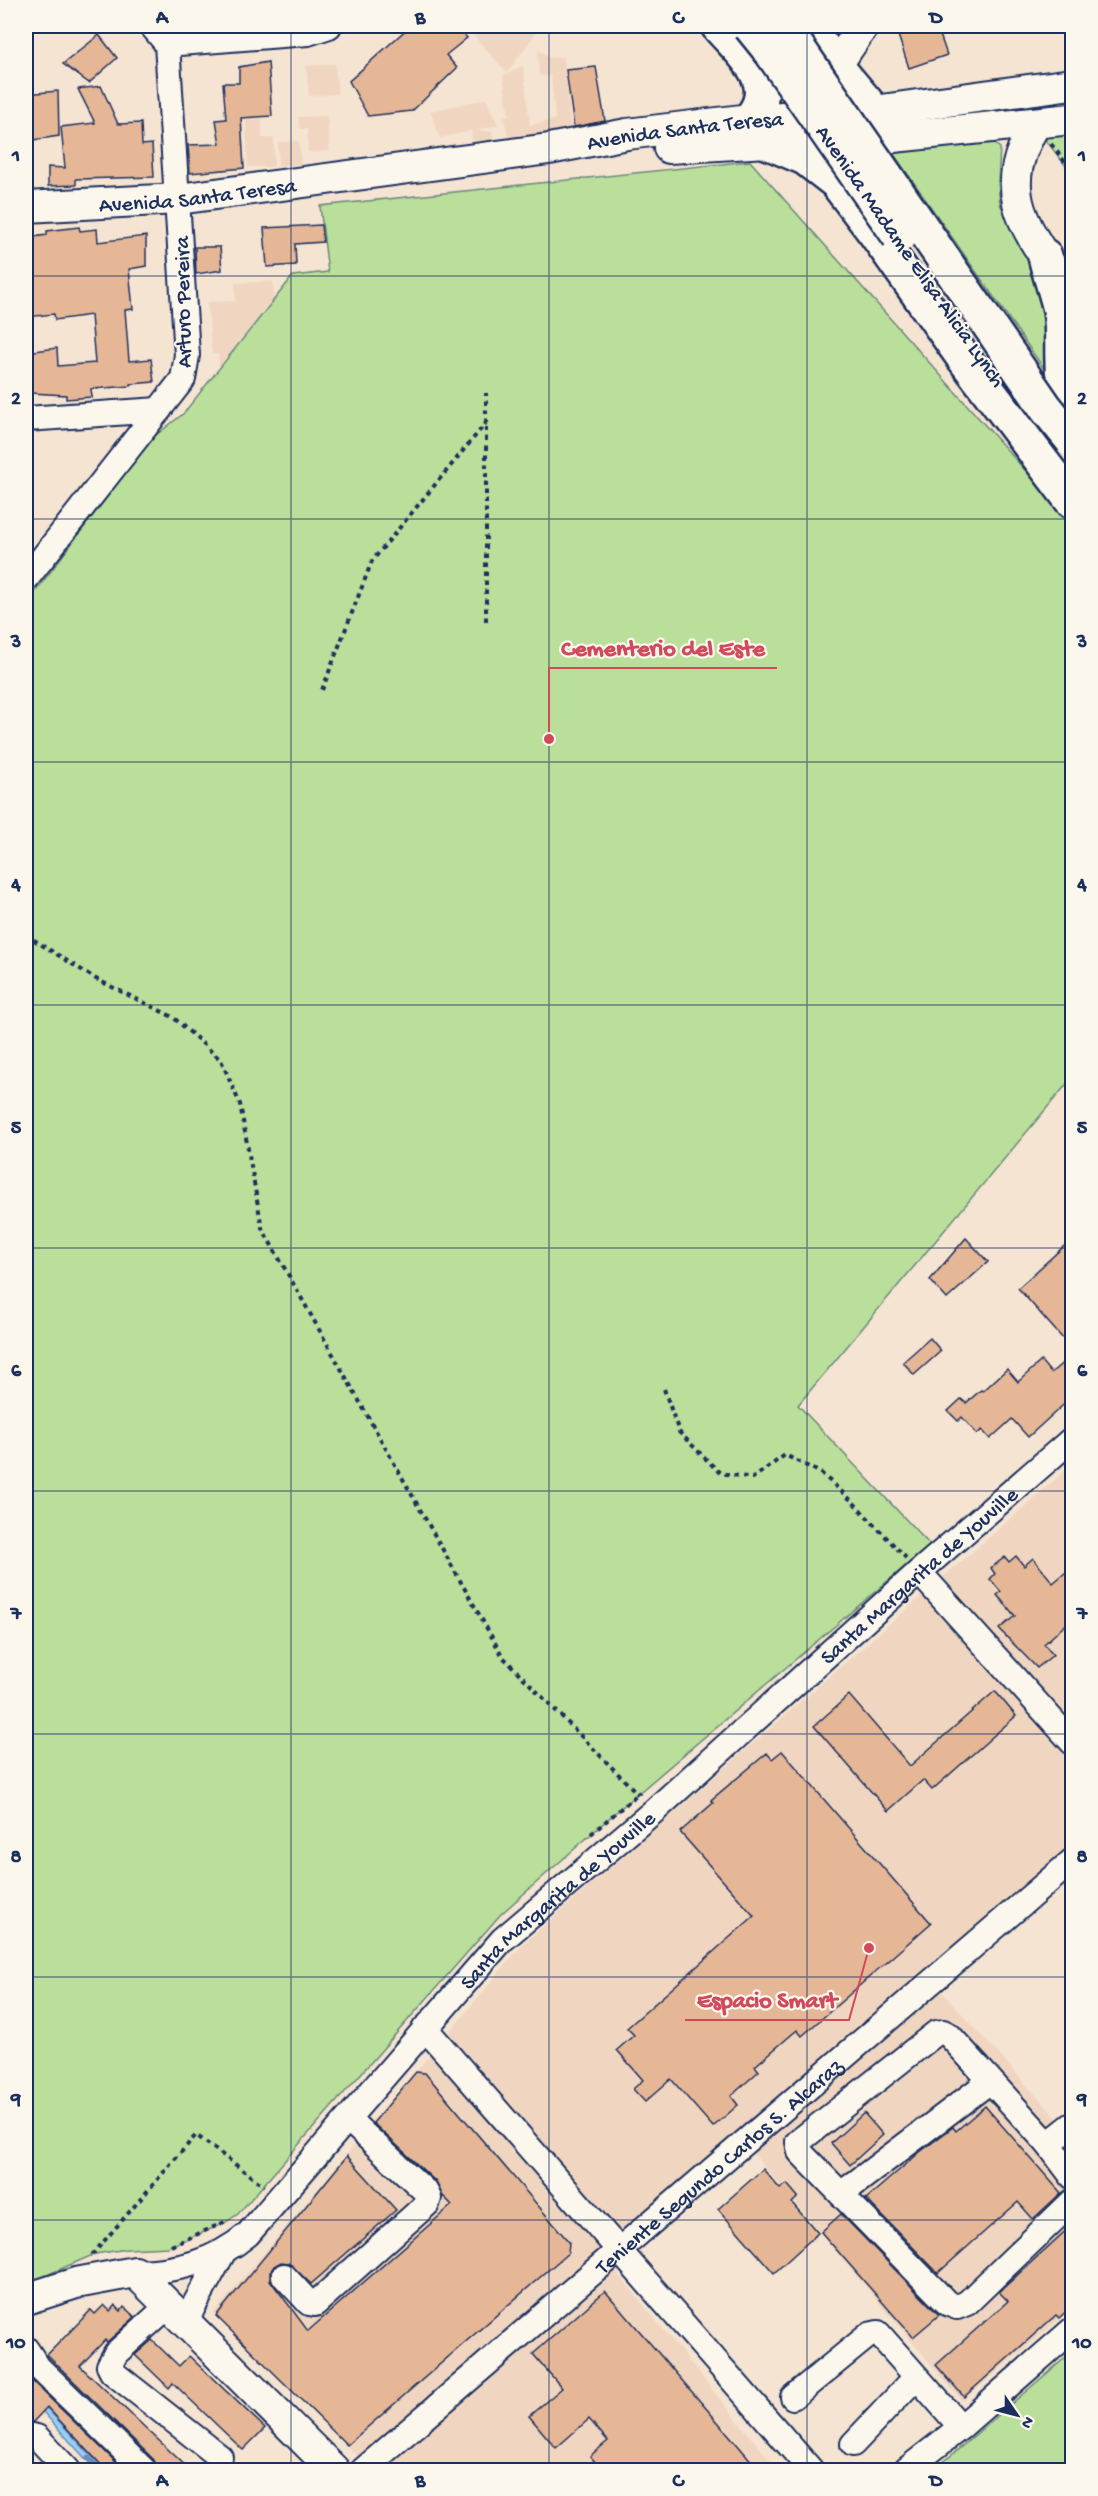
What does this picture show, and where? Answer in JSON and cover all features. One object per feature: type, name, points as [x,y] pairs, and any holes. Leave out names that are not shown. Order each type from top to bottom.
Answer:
[{"type":"highway","points":[[718,26],[756,71],[763,86],[758,130],[805,158],[836,182],[962,356],[1072,501]]},
{"type":"highway","name":"Avenida Madame Elisa Alicia Lynch","points":[[750,26],[778,61],[986,359],[1067,463]]},
{"type":"highway","points":[[800,27],[874,111]]},
{"type":"highway","name":"Avenida Madame Elisa Alicia Lynch","points":[[800,27],[1046,408],[1067,463]]},
{"type":"highway","points":[[1045,256],[1059,309],[1062,360],[1071,399]]},
{"type":"main road","points":[[756,71],[782,83],[804,80],[825,73],[836,66],[863,26]]},
{"type":"main road","points":[[800,27],[828,31],[863,26]]},
{"type":"main road","name":"Avenida Santa Teresa","points":[[26,207],[178,199],[549,149],[627,134],[758,130],[874,111],[1072,84]]},
{"type":"main road","name":"Avenida Santa Teresa","points":[[758,130],[854,141],[1042,132],[1072,119]]},
{"type":"main road","points":[[1042,132],[1026,138],[1015,178],[1015,194],[1019,210],[1045,256],[1072,296]]},
{"type":"main road","points":[[135,2272],[334,2470]]},
{"type":"main road","name":"Santa Margarita de Youville","points":[[26,2299],[76,2283],[135,2272]]},
{"type":"street","points":[[160,35],[308,33],[329,26]]},
{"type":"street","name":"Arturo Pereira","points":[[26,579],[183,379],[187,355],[178,199],[160,35]]},
{"type":"street","points":[[26,419],[159,410]]},
{"type":"street","name":"Santa Margarita de Youville","points":[[135,2272],[183,2268],[223,2253],[248,2234],[502,1940],[654,1811],[913,1565],[1072,1439]]},
{"type":"street","points":[[913,1565],[1072,1742]]},
{"type":"street","name":"Teniente Segundo Carlos S. Alcaraz","points":[[363,2470],[1072,1861]]},
{"type":"street","points":[[425,2028],[811,2470]]},
{"type":"street","points":[[1072,2176],[1048,2144],[943,2032],[936,2033],[798,2142],[800,2152],[947,2303],[957,2307],[967,2303],[1072,2202]]},
{"type":"street","points":[[841,2194],[990,2081]]},
{"type":"street","points":[[284,2276],[309,2303],[315,2304],[428,2204],[429,2198],[426,2192],[348,2119]]},
{"type":"street","points":[[1048,2144],[1072,2125]]},
{"type":"street","points":[[220,2457],[112,2372],[109,2366],[116,2353],[177,2314],[223,2253]]},
{"type":"street","points":[[906,2470],[961,2427],[1072,2330]]},
{"type":"street","points":[[794,2397],[868,2335],[875,2332],[884,2338],[961,2427]]},
{"type":"street","points":[[26,2349],[38,2367],[144,2470]]},
{"type":"street","points":[[853,2444],[916,2377]]},
{"type":"street","points":[[26,2435],[37,2437],[69,2470]]},
{"type":"path","points":[[1042,132],[1072,171]]},
{"type":"path","points":[[486,393],[486,621]]},
{"type":"path","points":[[322,690],[372,561],[486,423]]},
{"type":"path","points":[[26,935],[96,979],[173,1017],[220,1060],[240,1104],[262,1228],[503,1657],[638,1794]]},
{"type":"path","points":[[664,1389],[679,1432],[720,1473],[753,1478],[785,1455],[821,1473],[852,1500],[913,1565]]},
{"type":"path","points":[[86,2258],[95,2253],[196,2135],[264,2186]]},
{"type":"shaded area","points":[[465,26],[541,26],[507,73]]},
{"type":"shaded area","points":[[538,50],[551,58],[564,57],[571,131],[509,138],[503,117],[509,115],[503,76],[523,66],[530,125],[555,119],[551,76],[539,75]]},
{"type":"shaded area","points":[[335,64],[338,94],[309,96],[306,66]]},
{"type":"shaded area","points":[[486,99],[498,125],[476,131],[492,131],[493,142],[473,144],[471,131],[440,138],[430,111]]},
{"type":"shaded area","points":[[327,116],[330,151],[308,152],[307,129],[300,129],[298,117]]},
{"type":"shaded area","points":[[262,118],[262,138],[274,138],[274,167],[248,167],[246,119]]},
{"type":"shaded area","points":[[299,141],[301,164],[278,166],[278,142]]},
{"type":"shaded area","points":[[273,281],[274,299],[282,298],[219,368],[218,354],[212,354],[207,302],[235,301],[235,283]]},
{"type":"shaded area","points":[[1072,1465],[1072,1843],[924,1972],[1072,2135],[1072,2309],[962,2401],[741,2139],[606,2259],[778,2470],[371,2470],[213,2314],[524,1943]]},
{"type":"green space","points":[[1072,130],[1072,174],[1045,139],[1054,133]]},
{"type":"green space","points":[[994,143],[1000,148],[998,182],[1000,204],[1046,294],[1047,373],[893,153]]},
{"type":"green space","points":[[750,161],[1072,523],[1072,1078],[798,1405],[930,1545],[615,1813],[501,1914],[238,2214],[223,2224],[168,2247],[127,2249],[95,2254],[26,2284],[26,604],[151,439],[183,414],[293,276],[328,272],[320,206]]},
{"type":"green space","points":[[1072,2352],[1072,2470],[934,2470]]},
{"type":"water","points":[[26,2386],[97,2462],[92,2466],[26,2393]]},
{"type":"building","points":[[410,26],[457,26],[467,38],[446,55],[457,68],[412,111],[368,116],[349,81]]},
{"type":"building","points":[[919,26],[937,26],[947,55],[909,68],[897,32]]},
{"type":"building","points":[[99,35],[117,58],[89,83],[63,64]]},
{"type":"building","points":[[268,62],[272,116],[241,118],[244,168],[190,173],[188,145],[220,144],[216,120],[226,119],[223,83],[239,83],[239,67]]},
{"type":"building","points":[[596,67],[605,121],[574,127],[566,70]]},
{"type":"building","points":[[101,86],[118,124],[141,123],[142,145],[152,144],[154,177],[76,179],[76,185],[48,186],[48,167],[65,168],[61,127],[95,123],[78,89]]},
{"type":"building","points":[[58,91],[59,136],[27,141],[26,94]]},
{"type":"building","points":[[321,225],[323,242],[295,244],[296,265],[267,267],[264,228]]},
{"type":"building","points":[[79,227],[80,231],[97,229],[98,242],[146,236],[146,266],[129,269],[133,309],[125,310],[129,361],[151,359],[154,382],[91,389],[92,397],[66,399],[66,395],[31,393],[27,352],[57,348],[58,366],[95,363],[91,315],[55,320],[54,314],[26,317],[26,238],[47,235],[47,231]]},
{"type":"building","points":[[195,247],[220,247],[222,270],[196,274]]},
{"type":"building","points":[[966,1238],[988,1262],[947,1299],[930,1280]]},
{"type":"building","points":[[1072,1239],[1072,1349],[1018,1288]]},
{"type":"building","points":[[930,1338],[941,1351],[914,1375],[903,1362]]},
{"type":"building","points":[[1072,1355],[1072,1382],[1065,1389],[1072,1397],[1028,1437],[1012,1419],[990,1439],[982,1430],[977,1434],[962,1417],[958,1421],[948,1411],[961,1399],[966,1403],[981,1390],[983,1391],[1007,1369],[1018,1382],[1041,1361],[1051,1373]]},
{"type":"building","points":[[1016,1556],[1024,1566],[1033,1558],[1053,1583],[1072,1567],[1072,1619],[1044,1644],[1053,1655],[1037,1668],[999,1629],[1015,1616],[997,1595],[1001,1592],[990,1579],[995,1574],[991,1568],[1005,1557],[1009,1562]]},
{"type":"building","points":[[995,1691],[1016,1716],[932,1790],[923,1780],[888,1811],[814,1726],[849,1695],[910,1766]]},
{"type":"building","points":[[782,1751],[931,1923],[802,2036],[797,2030],[755,2066],[759,2071],[731,2096],[738,2105],[713,2127],[671,2079],[645,2102],[633,2089],[643,2080],[617,2050],[634,2035],[627,2028],[754,1916],[680,1832],[713,1803],[711,1800],[767,1753],[772,1759]]},
{"type":"building","points":[[416,2072],[425,2073],[569,2242],[568,2253],[347,2445],[216,2316],[347,2156],[396,2210],[311,2284],[289,2263],[281,2262],[274,2266],[270,2272],[270,2280],[308,2331],[452,2205],[442,2195],[436,2182],[373,2123]]},
{"type":"building","points":[[985,2106],[1061,2193],[1033,2219],[1018,2202],[938,2273],[866,2199],[920,2152],[953,2127],[956,2131]]},
{"type":"building","points":[[864,2113],[883,2135],[850,2165],[831,2143]]},
{"type":"building","points":[[763,2169],[780,2189],[787,2184],[798,2197],[792,2203],[818,2233],[774,2273],[718,2209]]},
{"type":"building","points":[[841,2214],[939,2315],[913,2337],[821,2232]]},
{"type":"building","points":[[1072,2225],[1072,2306],[1059,2318],[1056,2315],[964,2397],[936,2365],[1008,2301],[999,2292]]},
{"type":"building","points":[[605,2291],[759,2470],[602,2470],[590,2456],[608,2441],[589,2419],[556,2448],[529,2416],[562,2388],[533,2354]]},
{"type":"building","points":[[104,2305],[110,2311],[115,2305],[121,2311],[124,2307],[135,2317],[107,2342],[105,2340],[80,2366],[190,2470],[158,2470],[154,2460],[47,2355],[91,2310],[95,2314]]},
{"type":"building","points":[[152,2340],[179,2366],[189,2356],[265,2428],[243,2450],[173,2383],[169,2388],[135,2355]]},
{"type":"building","points":[[26,2374],[119,2465],[113,2470],[106,2470],[47,2407],[33,2422],[26,2421]]},
{"type":"waterway","points":[[88,2458],[99,2470]]},
{"type":"place","name":"Cementerio del Este","points":[[549,739]]},
{"type":"place","name":"Espacio Smart","points":[[869,1948]]}]
